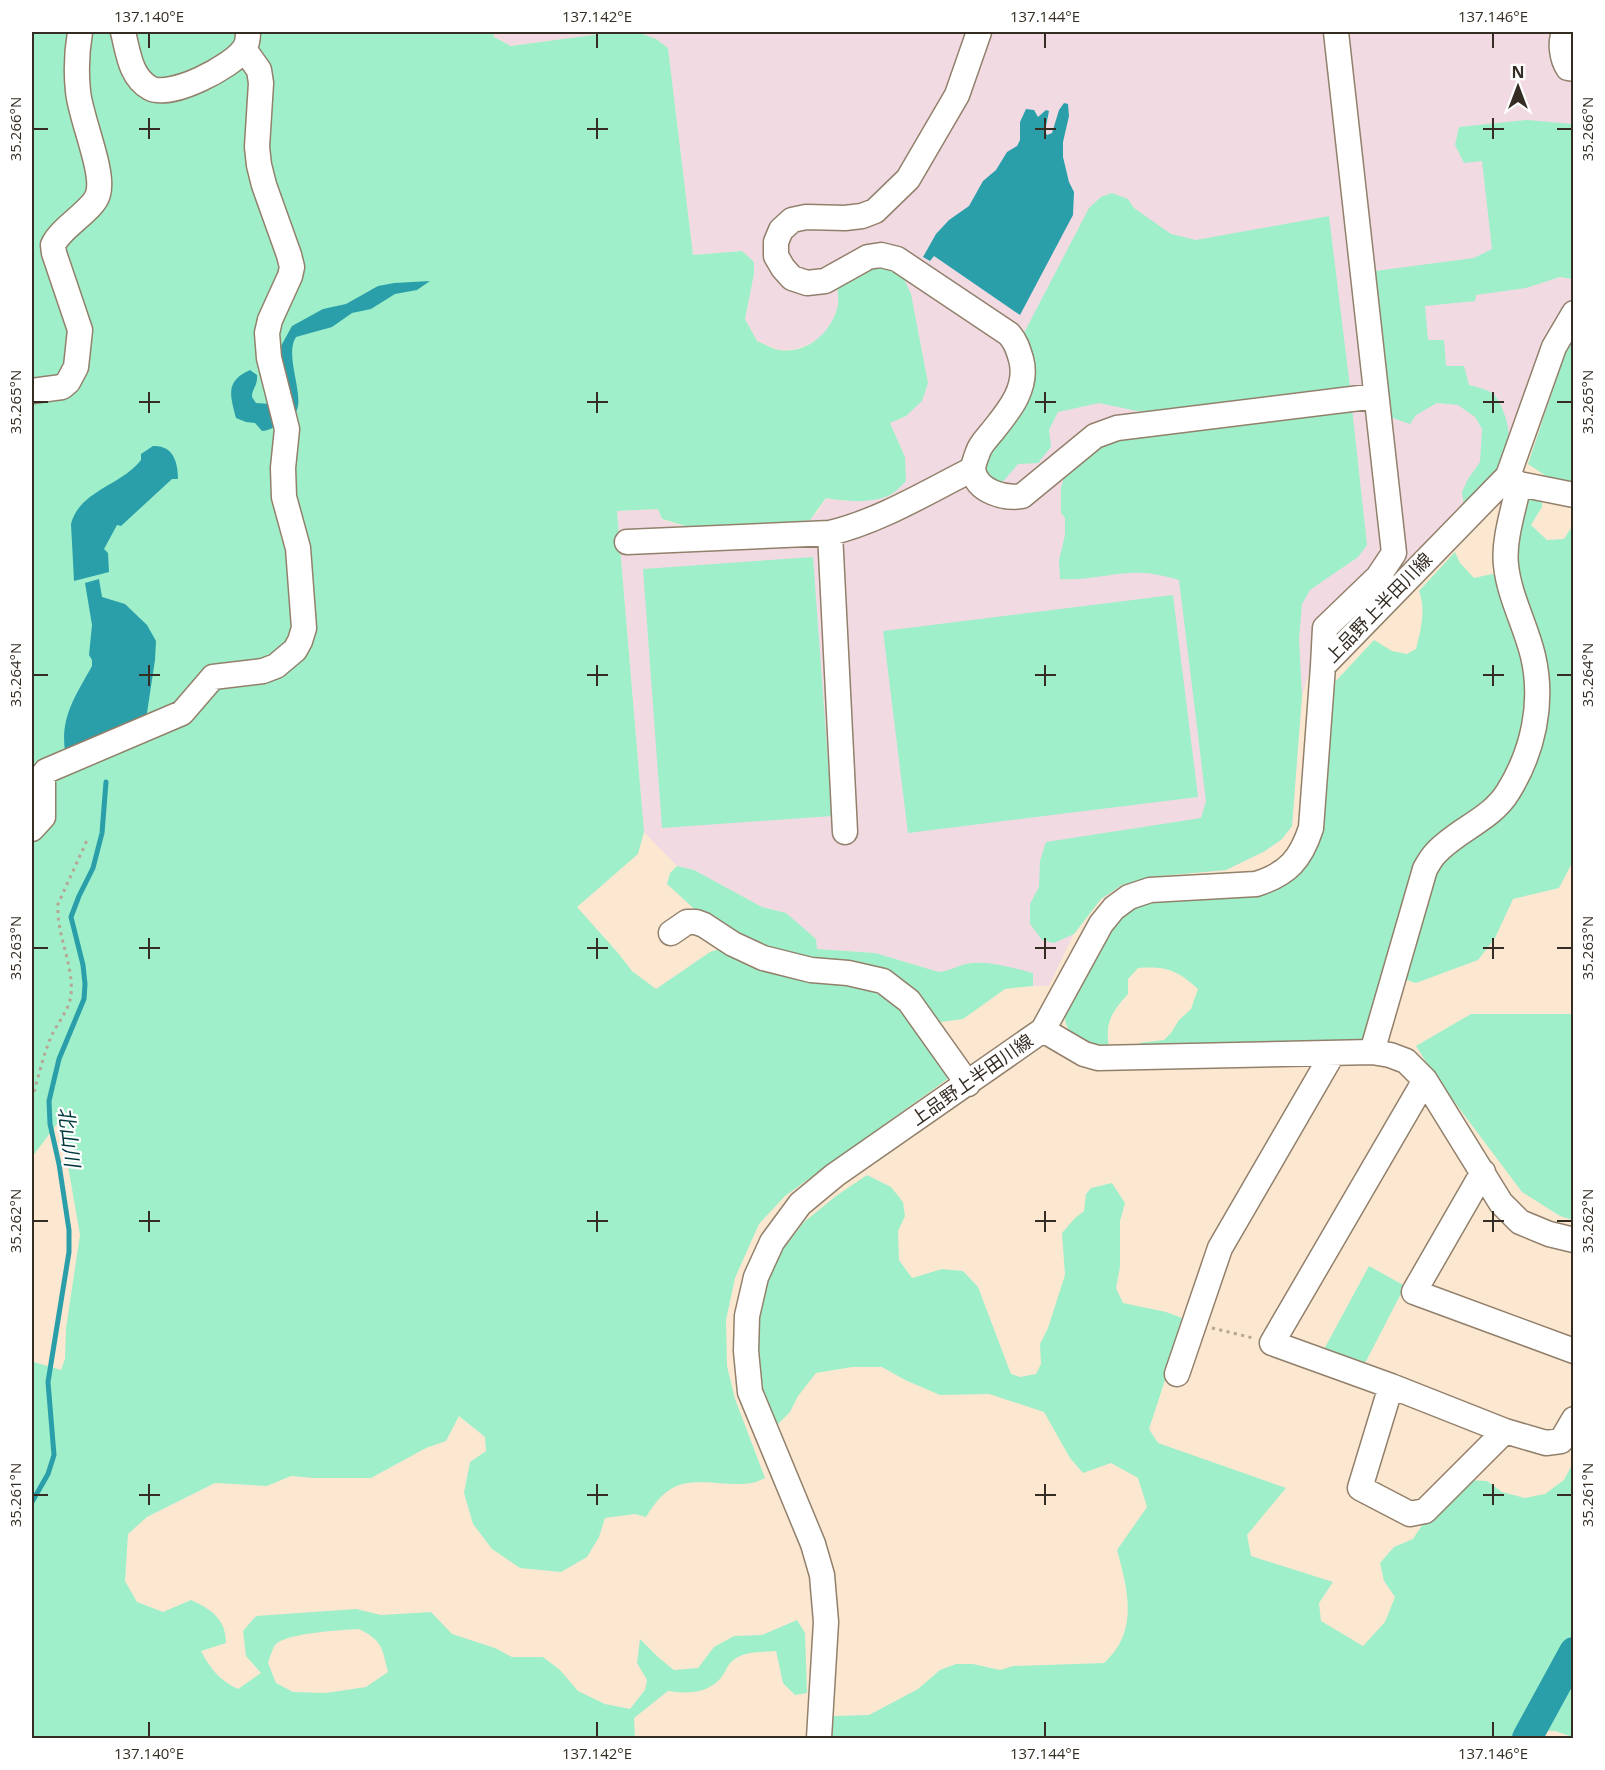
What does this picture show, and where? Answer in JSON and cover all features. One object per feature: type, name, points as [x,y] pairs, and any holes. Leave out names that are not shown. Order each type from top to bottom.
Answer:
[{"type":"street","points":[[32,391],[62,387],[68,382],[76,367],[80,330],[53,245],[60,234],[94,202],[98,194],[96,164],[78,92],[80,32]]},
{"type":"street","points":[[32,829],[43,817],[43,775],[46,771],[182,713],[213,677],[270,668],[287,658],[295,650],[304,628],[298,548],[284,490],[283,468],[287,429],[269,358],[267,333],[270,320],[290,276],[291,267],[259,165],[257,147],[261,83],[259,70],[246,40],[216,72],[169,90],[149,88],[133,71],[123,32]]},
{"type":"street","points":[[979,32],[957,95],[908,179],[876,211],[854,217],[806,217],[792,220],[781,230],[776,242],[776,256],[783,268],[792,278],[807,283],[825,280],[868,257],[881,255],[897,259],[1010,334],[1016,341],[1023,365],[1021,384],[1011,408],[978,450],[973,469],[978,481],[989,490],[1011,498],[1022,496],[1095,436],[1117,428],[1376,396]]},
{"type":"street","points":[[1336,32],[1394,553],[1386,584]]},
{"type":"street","points":[[1565,32],[1562,36],[1564,61],[1568,68],[1574,69]]},
{"type":"street","name":"上品野上半田川線","points":[[819,1738],[826,1622],[822,1575],[813,1545],[750,1392],[746,1351],[747,1316],[756,1276],[772,1242],[800,1204],[835,1175],[1043,1030],[1101,924],[1114,908],[1130,897],[1150,890],[1256,884],[1277,876],[1296,861],[1306,844],[1311,828],[1325,628],[1386,584],[1513,480],[1554,347],[1574,313]]},
{"type":"street","points":[[627,542],[830,533],[873,519],[973,469]]},
{"type":"street","points":[[1372,1052],[1425,868],[1436,853],[1484,816],[1506,795],[1526,758],[1533,732],[1538,708],[1537,681],[1533,657],[1505,562],[1513,480],[1574,495]]},
{"type":"street","points":[[830,533],[845,832]]},
{"type":"street","points":[[671,933],[687,922],[696,922],[733,944],[763,958],[810,970],[848,973],[883,981],[909,1001],[968,1084]]},
{"type":"street","points":[[1043,1030],[1084,1054],[1098,1058],[1372,1052],[1390,1054],[1406,1061],[1425,1080],[1501,1203],[1520,1222],[1549,1234],[1574,1240]]},
{"type":"street","points":[[1178,1374],[1220,1248],[1333,1053]]},
{"type":"street","points":[[1425,1080],[1272,1343],[1391,1386],[1505,1431],[1546,1443],[1561,1441],[1574,1419]]},
{"type":"street","points":[[1482,1172],[1414,1292],[1574,1351]]},
{"type":"street","points":[[1391,1386],[1360,1488],[1410,1514],[1425,1511],[1505,1431]]},
{"type":"path","points":[[32,1099],[51,1037],[66,1011],[70,998],[70,972],[61,937],[58,904],[88,838]]},
{"type":"path","points":[[1195,1323],[1272,1343]]},
{"type":"shaded area","points":[[493,32],[615,32],[511,46],[494,37]]},
{"type":"shaded area","points":[[637,32],[1573,32],[1573,301],[1568,307],[1503,461],[1335,647],[1310,670],[1302,696],[1292,826],[1282,839],[1265,851],[1226,870],[1150,877],[1122,885],[1101,899],[1074,933],[1049,986],[1033,986],[1033,973],[970,963],[949,971],[939,972],[875,953],[817,949],[786,913],[762,907],[694,870],[677,866],[644,832],[617,511],[658,509],[662,520],[702,531],[817,513],[826,498],[846,501],[905,457],[890,423],[906,416],[928,383],[915,323],[838,285],[838,307],[830,327],[815,342],[796,349],[779,350],[757,341],[745,319],[754,274],[754,262],[742,251],[693,255],[668,48],[656,39]]},
{"type":"green space","points":[[32,32],[493,32],[494,37],[511,46],[615,32],[637,32],[656,39],[668,48],[693,255],[742,251],[754,262],[754,274],[745,319],[757,341],[779,350],[798,349],[807,345],[823,334],[834,318],[838,303],[837,285],[874,266],[892,268],[904,279],[911,294],[928,383],[922,401],[906,416],[890,423],[905,457],[906,481],[888,496],[865,501],[826,498],[810,520],[702,531],[662,519],[658,509],[617,511],[644,832],[638,854],[577,907],[632,971],[656,989],[710,952],[726,947],[890,993],[953,1075],[785,1196],[759,1224],[735,1278],[726,1320],[727,1366],[735,1399],[765,1478],[746,1484],[693,1482],[683,1484],[664,1494],[646,1517],[635,1514],[605,1518],[599,1537],[587,1557],[561,1572],[520,1568],[492,1549],[473,1524],[464,1493],[470,1462],[486,1451],[485,1437],[459,1416],[446,1441],[426,1448],[371,1478],[291,1476],[267,1486],[215,1483],[147,1517],[128,1534],[125,1581],[137,1602],[163,1612],[191,1600],[211,1611],[223,1627],[226,1643],[201,1651],[216,1673],[238,1689],[261,1673],[246,1656],[243,1631],[256,1616],[356,1609],[381,1615],[431,1612],[452,1634],[495,1648],[512,1657],[543,1657],[560,1670],[578,1691],[605,1704],[630,1709],[645,1690],[647,1680],[637,1663],[640,1639],[674,1670],[698,1668],[714,1647],[734,1636],[762,1635],[797,1620],[805,1633],[807,1693],[795,1695],[783,1683],[776,1651],[738,1657],[729,1664],[721,1678],[703,1690],[668,1691],[634,1718],[635,1738],[32,1738],[32,1366],[34,1362],[61,1370],[65,1359],[66,1328],[80,1235],[60,1120],[32,1157]],"holes":[[[359,1629],[373,1637],[380,1646],[388,1672],[366,1687],[326,1693],[293,1692],[276,1683],[268,1663],[275,1645],[281,1641],[301,1635]]]},
{"type":"green space","points":[[1527,120],[1573,124],[1573,279],[1560,277],[1526,288],[1476,295],[1475,301],[1425,306],[1428,340],[1444,340],[1446,366],[1464,366],[1469,385],[1488,391],[1496,397],[1505,416],[1508,430],[1505,455],[1499,466],[1492,477],[1464,507],[1462,492],[1480,462],[1482,429],[1475,417],[1458,405],[1437,403],[1416,415],[1410,424],[1390,417],[1375,271],[1474,258],[1492,249],[1482,161],[1464,163],[1455,145],[1459,127]]},
{"type":"green space","points":[[1112,193],[1128,199],[1134,208],[1171,234],[1196,240],[1329,216],[1350,387],[1174,411],[1137,411],[1099,403],[1058,412],[1049,430],[1051,447],[1038,463],[1018,464],[1001,484],[987,479],[981,467],[1028,352],[1024,333],[1089,208],[1101,197]]},
{"type":"green space","points":[[1573,341],[1573,481],[1549,478],[1528,464],[1564,356]]},
{"type":"green space","points":[[1352,408],[1367,545],[1358,557],[1310,590],[1302,604],[1299,639],[1302,696],[1292,826],[1282,839],[1265,851],[1226,870],[1150,877],[1122,885],[1101,899],[1074,934],[1054,943],[1042,940],[1030,924],[1030,904],[1039,887],[1040,861],[1046,842],[1201,818],[1206,801],[1179,580],[1138,573],[1060,579],[1059,560],[1065,535],[1065,518],[1061,513],[1061,488],[1065,474],[1103,445],[1123,435]]},
{"type":"green space","points":[[1522,494],[1542,497],[1542,507],[1531,525],[1547,540],[1564,539],[1573,525],[1573,861],[1559,888],[1513,899],[1495,938],[1478,960],[1416,983],[1397,977],[1428,872],[1494,814],[1538,733],[1511,567]]},
{"type":"green space","points":[[1455,552],[1460,563],[1474,578],[1492,574],[1503,580],[1529,660],[1532,708],[1509,782],[1434,849],[1365,1046],[1145,1049],[1139,1043],[1164,1040],[1171,1033],[1179,1020],[1191,1009],[1198,989],[1177,973],[1156,968],[1138,968],[1128,979],[1128,994],[1113,1013],[1109,1024],[1109,1048],[1090,1045],[1076,1038],[1067,1026],[1064,1008],[1109,929],[1128,910],[1145,902],[1259,893],[1284,885],[1300,870],[1333,684],[1374,640],[1392,651],[1407,654],[1416,649],[1422,612],[1419,591]]},
{"type":"green space","points":[[813,557],[832,816],[662,828],[643,569]]},
{"type":"green space","points":[[1173,595],[1198,797],[908,833],[883,631]]},
{"type":"green space","points":[[677,866],[694,870],[762,907],[786,913],[816,939],[817,949],[875,953],[939,972],[971,963],[995,964],[1033,973],[1033,986],[1005,989],[963,1019],[941,1022],[921,1006],[800,962],[703,917],[667,884],[670,873]]},
{"type":"green space","points":[[1471,1014],[1573,1014],[1573,1220],[1560,1216],[1522,1192],[1435,1076],[1416,1046]]},
{"type":"green space","points":[[867,1175],[891,1187],[903,1202],[905,1216],[898,1231],[899,1260],[912,1278],[942,1269],[963,1271],[978,1287],[1011,1374],[1020,1377],[1036,1374],[1041,1364],[1040,1344],[1048,1328],[1065,1275],[1062,1233],[1084,1211],[1086,1194],[1091,1188],[1112,1183],[1125,1203],[1120,1221],[1120,1267],[1116,1288],[1123,1303],[1166,1312],[1185,1319],[1149,1429],[1158,1443],[1286,1488],[1247,1535],[1251,1556],[1333,1582],[1319,1603],[1321,1621],[1363,1646],[1385,1622],[1395,1597],[1384,1581],[1380,1563],[1394,1547],[1413,1539],[1428,1516],[1468,1480],[1487,1481],[1502,1492],[1525,1498],[1545,1494],[1564,1480],[1573,1463],[1573,1737],[1555,1731],[1526,1730],[1521,1738],[831,1738],[832,1716],[869,1715],[918,1689],[940,1670],[956,1664],[973,1664],[1000,1670],[1013,1666],[1104,1663],[1115,1651],[1122,1638],[1128,1610],[1125,1580],[1117,1550],[1147,1507],[1138,1478],[1111,1463],[1083,1473],[1070,1458],[1044,1412],[989,1394],[940,1395],[882,1367],[852,1367],[816,1373],[798,1396],[790,1412],[778,1424],[772,1422],[758,1387],[757,1317],[766,1280],[783,1249],[804,1222]]},
{"type":"green space","points":[[1369,1266],[1405,1286],[1363,1367],[1322,1353]]},
{"type":"water","points":[[1064,103],[1068,104],[1069,116],[1063,142],[1063,157],[1074,192],[1073,215],[1020,315],[934,256],[930,261],[923,257],[936,234],[949,220],[969,206],[983,181],[996,170],[1007,152],[1017,146],[1020,140],[1020,122],[1026,109],[1034,110],[1038,117],[1046,110],[1049,111],[1045,131],[1047,135],[1052,133],[1059,110]]},
{"type":"water","points":[[430,281],[417,290],[395,294],[371,309],[352,313],[332,327],[296,337],[292,356],[298,408],[294,415],[285,418],[271,429],[262,431],[255,423],[236,418],[231,390],[236,379],[250,370],[257,375],[252,397],[256,403],[272,404],[286,394],[281,346],[292,326],[323,309],[346,304],[378,286]]},
{"type":"water","points":[[153,446],[160,446],[170,452],[177,467],[178,479],[172,479],[121,526],[117,525],[104,549],[108,553],[109,572],[74,581],[71,524],[76,513],[92,496],[133,469],[141,460],[141,454]]},
{"type":"water","points":[[99,579],[102,597],[125,604],[147,625],[156,641],[145,726],[65,751],[67,717],[92,666],[89,655],[92,625],[85,583]]},
{"type":"waterway","name":"北山川","points":[[32,1502],[48,1474],[54,1455],[48,1382],[69,1252],[69,1230],[59,1164],[50,1124],[49,1101],[59,1059],[84,999],[83,965],[71,917],[93,868],[102,833],[106,782]]},
{"type":"waterway","points":[[1527,1738],[1574,1652]]}]
